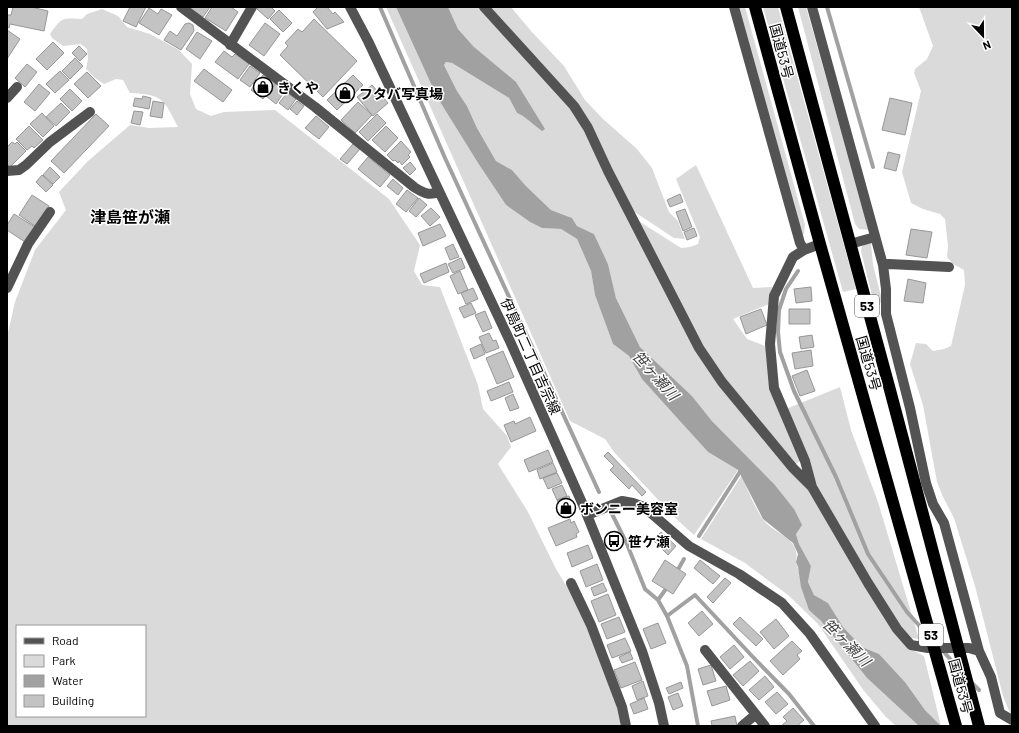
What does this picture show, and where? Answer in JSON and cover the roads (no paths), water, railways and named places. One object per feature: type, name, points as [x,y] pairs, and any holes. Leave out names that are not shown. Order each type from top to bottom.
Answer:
[{"type":"highway","name":"国道53号","points":[[755,7],[820,244],[906,543],[956,726]]},
{"type":"highway","name":"国道53号","points":[[786,7],[892,397],[979,726]]},
{"type":"street","points":[[181,7],[315,107],[414,187],[432,195],[439,192]]},
{"type":"street","points":[[230,45],[252,7]]},
{"type":"street","name":"伊島町二丁目吉宗線","points":[[350,7],[509,338],[587,515],[642,651],[659,703],[664,726]]},
{"type":"street","points":[[484,7],[574,106],[588,128],[699,348],[722,382],[793,468],[812,487],[896,630],[911,645],[928,648],[969,648],[979,651]]},
{"type":"street","points":[[734,7],[798,236],[804,250]]},
{"type":"street","points":[[812,7],[883,265],[886,289],[886,314],[910,408],[926,483],[933,504],[944,523],[979,651],[991,677],[1000,713],[1012,720]]},
{"type":"street","points":[[7,98],[17,87]]},
{"type":"street","points":[[7,171],[19,170],[50,142],[90,112]]},
{"type":"street","points":[[7,288],[28,244],[50,212]]},
{"type":"street","points":[[850,244],[875,237]]},
{"type":"street","points":[[812,487],[805,461],[774,388],[770,344],[774,296],[793,256],[820,244]]},
{"type":"street","points":[[883,265],[948,267]]},
{"type":"street","points":[[587,515],[622,501],[644,507],[690,546],[739,574],[782,603],[810,634],[875,726]]},
{"type":"street","points":[[571,582],[596,640],[622,707],[626,726]]},
{"type":"street","points":[[705,650],[765,726]]},
{"type":"street","points":[[742,726],[755,715]]},
{"type":"water","name":"笹ヶ瀬川","points":[[396,7],[448,7],[458,29],[474,47],[516,82],[545,129],[542,131],[517,113],[509,98],[452,63],[446,62],[444,65],[496,161],[512,170],[551,210],[572,218],[577,226],[594,234],[608,264],[616,298],[640,347],[692,396],[712,421],[775,485],[794,509],[802,525],[796,534],[799,544],[811,566],[808,582],[814,595],[828,603],[843,627],[862,647],[879,654],[905,682],[925,710],[941,726],[919,726],[867,678],[821,621],[809,610],[801,587],[796,562],[798,554],[793,543],[763,519],[738,470],[708,452],[642,379],[629,356],[613,344],[595,295],[591,271],[577,239],[561,229],[542,228],[530,222],[506,205],[437,97]]},
{"type":"waterway","points":[[380,7],[445,158],[599,492]]},
{"type":"waterway","points":[[827,7],[873,167]]},
{"type":"waterway","points":[[798,271],[786,289],[779,310],[778,332],[780,352],[794,391],[836,477],[868,554],[907,612],[925,632]]},
{"type":"waterway","points":[[699,536],[743,467]]},
{"type":"waterway","points":[[612,514],[627,544],[645,589],[658,600],[667,616],[687,666],[698,726]]},
{"type":"waterway","points":[[676,573],[684,559]]},
{"type":"waterway","points":[[658,600],[668,586]]},
{"type":"waterway","points":[[667,616],[695,595],[789,694],[814,726]]},
{"type":"waterway","points":[[943,651],[960,670]]},
{"type":"waterway","points":[[971,682],[979,690]]},
{"type":"place","name":"きくや","points":[[263,87]]},
{"type":"place","name":"フタバ写真場","points":[[345,93]]},
{"type":"place","name":"ボンニー美容室","points":[[566,508]]},
{"type":"place","name":"笹ケ瀬","points":[[614,541]]},
{"type":"district","name":"津島笹が瀬","points":[[130,216]]}]
